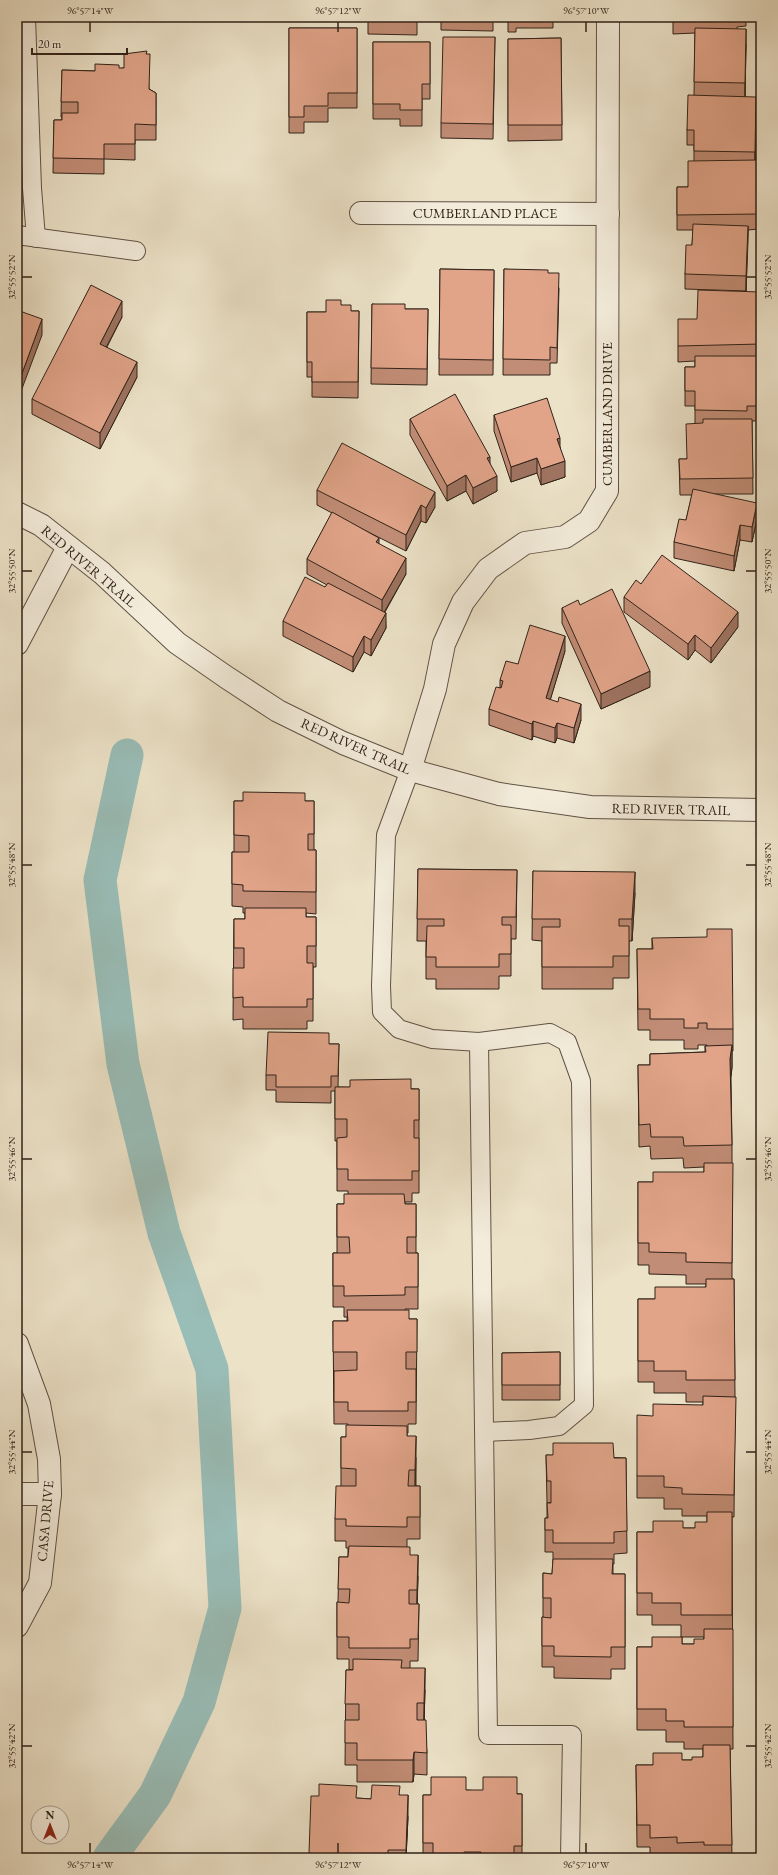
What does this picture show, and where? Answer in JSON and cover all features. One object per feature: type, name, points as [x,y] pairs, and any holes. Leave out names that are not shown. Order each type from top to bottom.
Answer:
[{"type":"street","name":"CUMBERLAND DRIVE","points":[[410,770],[435,689],[444,644],[463,602],[488,569],[525,544],[565,537],[589,521],[607,491],[608,17]]},
{"type":"street","name":"CUMBERLAND PLACE","points":[[362,213],[608,214]]},
{"type":"street","name":"RED RIVER TRAIL","points":[[17,513],[41,526],[102,573],[177,643],[278,710],[343,743],[410,770],[499,794],[590,807],[761,810]]},
{"type":"street","points":[[17,644],[68,547]]},
{"type":"street","name":"CASA DRIVE","points":[[17,1344],[39,1404],[48,1459],[50,1494],[40,1583],[17,1626]]},
{"type":"street","points":[[17,1494],[50,1494]]},
{"type":"lane","points":[[26,17],[32,188],[36,238]]},
{"type":"lane","points":[[17,236],[136,251]]},
{"type":"lane","points":[[410,770],[386,835],[381,986],[382,1012],[399,1029],[432,1039],[479,1042],[550,1033],[568,1042],[581,1081],[584,1405],[558,1426],[529,1430],[484,1432]]},
{"type":"lane","points":[[479,1042],[488,1735],[572,1735],[570,1858]]},
{"type":"building","points":[[368,17],[417,17],[417,20],[368,19]]},
{"type":"building","points":[[673,17],[737,17],[673,18]]},
{"type":"building","points":[[289,28],[357,28],[357,93],[328,93],[328,106],[304,106],[304,117],[289,117]]},
{"type":"building","points":[[695,28],[746,29],[745,83],[694,82]]},
{"type":"building","points":[[443,37],[495,37],[493,124],[441,123]]},
{"type":"building","points":[[561,38],[562,125],[508,125],[508,39]]},
{"type":"building","points":[[373,42],[430,42],[430,84],[422,84],[422,110],[400,110],[400,104],[373,104]]},
{"type":"building","points":[[17,50],[20,50],[18,146],[17,146]]},
{"type":"building","points":[[147,51],[146,54],[150,54],[149,89],[156,93],[156,125],[135,124],[135,144],[104,144],[104,159],[53,158],[54,120],[62,120],[62,113],[78,113],[78,102],[61,102],[62,70],[95,71],[95,64],[119,65],[119,68],[124,68],[124,54]]},
{"type":"building","points":[[688,95],[756,97],[755,152],[694,151],[694,130],[687,130]]},
{"type":"building","points":[[758,160],[759,214],[677,215],[677,187],[688,187],[688,161]]},
{"type":"building","points":[[693,224],[748,226],[746,276],[685,274],[686,245],[692,245]]},
{"type":"building","points":[[440,269],[494,270],[493,360],[439,359]]},
{"type":"building","points":[[504,269],[548,270],[548,273],[559,273],[557,348],[550,347],[550,360],[503,359]]},
{"type":"building","points":[[91,285],[122,301],[100,344],[137,362],[100,433],[32,399]]},
{"type":"building","points":[[698,290],[761,292],[761,344],[678,346],[678,319],[697,319]]},
{"type":"building","points":[[326,300],[341,300],[341,305],[351,305],[351,311],[359,311],[358,382],[312,382],[312,362],[307,362],[307,312],[326,312]]},
{"type":"building","points":[[372,304],[405,304],[405,309],[428,309],[427,369],[371,368]]},
{"type":"building","points":[[17,310],[42,319],[17,387]]},
{"type":"building","points":[[695,356],[761,356],[761,406],[747,406],[747,411],[695,410],[695,391],[685,391],[685,367],[695,367]]},
{"type":"building","points":[[455,394],[490,457],[487,458],[497,476],[473,488],[466,475],[447,486],[410,419]]},
{"type":"building","points":[[547,398],[560,438],[557,439],[565,461],[541,469],[537,458],[511,467],[494,415]]},
{"type":"building","points":[[703,419],[752,419],[753,478],[680,479],[679,459],[687,459],[686,424],[703,423]]},
{"type":"building","points":[[342,443],[435,492],[426,508],[421,505],[406,535],[317,490]]},
{"type":"building","points":[[693,489],[757,503],[752,527],[740,525],[734,556],[674,542],[679,519],[686,520]]},
{"type":"building","points":[[332,512],[379,538],[376,542],[406,558],[382,600],[307,559]]},
{"type":"building","points":[[662,555],[738,612],[711,648],[695,635],[688,644],[624,597],[636,580],[641,584]]},
{"type":"building","points":[[305,577],[325,587],[328,583],[386,613],[371,640],[364,636],[353,657],[283,621]]},
{"type":"building","points":[[612,589],[650,671],[601,694],[562,608],[578,600],[580,605]]},
{"type":"building","points":[[530,625],[565,636],[546,698],[558,702],[559,697],[581,704],[574,728],[557,723],[555,728],[533,721],[532,724],[489,709],[496,687],[501,688],[503,681],[500,680],[506,661],[518,664]]},
{"type":"building","points":[[243,792],[305,793],[305,801],[314,801],[314,834],[308,834],[308,850],[316,850],[316,892],[243,891],[243,885],[232,884],[232,852],[249,852],[249,836],[234,835],[234,801],[243,801]]},
{"type":"building","points":[[418,869],[517,870],[516,917],[502,917],[502,925],[511,925],[511,954],[499,954],[499,967],[436,967],[436,957],[426,957],[427,926],[444,926],[444,919],[417,919]]},
{"type":"building","points":[[533,871],[635,872],[632,919],[619,919],[619,926],[629,926],[629,956],[613,956],[613,967],[542,967],[542,927],[560,927],[560,919],[532,919]]},
{"type":"building","points":[[245,908],[306,908],[306,917],[316,917],[316,946],[307,946],[307,963],[313,963],[313,999],[307,999],[307,1007],[243,1007],[243,997],[233,998],[233,968],[244,968],[244,948],[234,948],[234,919],[245,919]]},
{"type":"building","points":[[707,929],[732,929],[733,1029],[707,1029],[707,1023],[698,1023],[698,1028],[684,1028],[684,1019],[650,1019],[650,1009],[638,1009],[637,949],[653,949],[652,938],[707,937]]},
{"type":"building","points":[[268,1032],[329,1033],[329,1044],[339,1044],[338,1076],[331,1076],[331,1087],[276,1087],[276,1075],[266,1075]]},
{"type":"building","points":[[732,1045],[730,1059],[732,1145],[684,1146],[683,1137],[651,1137],[650,1124],[639,1125],[638,1065],[650,1065],[650,1054],[706,1052],[705,1046]]},
{"type":"building","points":[[411,1079],[411,1089],[419,1089],[419,1120],[414,1120],[414,1138],[419,1138],[419,1171],[412,1171],[412,1180],[348,1180],[348,1169],[337,1169],[337,1138],[347,1137],[347,1119],[335,1119],[335,1087],[350,1087],[350,1080]]},
{"type":"building","points":[[704,1163],[733,1163],[732,1263],[686,1262],[686,1253],[649,1252],[649,1243],[638,1243],[638,1182],[653,1182],[653,1172],[704,1172]]},
{"type":"building","points":[[344,1194],[404,1194],[405,1204],[416,1204],[416,1237],[407,1237],[407,1253],[418,1253],[418,1287],[405,1287],[405,1295],[344,1296],[344,1286],[333,1286],[333,1253],[350,1253],[349,1237],[337,1237],[337,1204],[344,1204]]},
{"type":"building","points":[[706,1279],[734,1279],[735,1380],[686,1380],[686,1371],[654,1371],[654,1361],[638,1361],[638,1299],[655,1299],[655,1287],[706,1287]]},
{"type":"building","points":[[347,1310],[409,1310],[409,1319],[417,1319],[417,1352],[406,1352],[406,1369],[416,1369],[416,1402],[408,1402],[408,1411],[348,1411],[348,1402],[334,1402],[334,1371],[357,1370],[357,1352],[333,1352],[333,1321],[348,1321]]},
{"type":"building","points":[[560,1352],[560,1385],[502,1385],[502,1353]]},
{"type":"building","points":[[703,1396],[736,1397],[734,1495],[682,1494],[682,1488],[664,1487],[664,1476],[637,1476],[637,1415],[653,1416],[653,1404],[703,1405]]},
{"type":"building","points":[[346,1425],[407,1426],[407,1436],[416,1436],[415,1470],[409,1470],[408,1486],[420,1486],[420,1517],[407,1517],[407,1527],[346,1526],[346,1519],[335,1519],[336,1486],[356,1486],[356,1469],[341,1468],[341,1437],[346,1437]]},
{"type":"building","points":[[553,1443],[613,1443],[614,1458],[626,1458],[627,1531],[614,1532],[614,1543],[553,1543],[553,1530],[545,1530],[545,1518],[548,1518],[547,1503],[551,1503],[551,1481],[547,1481],[546,1455],[553,1455]]},
{"type":"building","points":[[707,1512],[732,1512],[732,1615],[681,1615],[681,1603],[652,1603],[652,1593],[637,1593],[637,1532],[653,1532],[653,1521],[683,1521],[683,1528],[695,1528],[695,1522],[707,1522]]},
{"type":"building","points":[[349,1546],[410,1547],[410,1555],[418,1555],[417,1590],[409,1590],[409,1604],[419,1604],[418,1639],[410,1639],[410,1648],[349,1648],[349,1637],[337,1637],[337,1602],[349,1603],[350,1589],[338,1589],[339,1557],[348,1557]]},
{"type":"building","points":[[553,1559],[613,1559],[612,1574],[625,1574],[625,1647],[611,1647],[611,1657],[554,1656],[554,1646],[542,1646],[542,1617],[551,1618],[551,1598],[543,1598],[543,1573],[552,1574]]},
{"type":"building","points":[[704,1629],[733,1629],[733,1727],[684,1727],[684,1721],[666,1721],[666,1709],[637,1709],[637,1647],[652,1647],[652,1637],[682,1637],[682,1644],[694,1644],[694,1639],[704,1639]]},
{"type":"building","points":[[353,1659],[402,1660],[401,1668],[425,1668],[424,1703],[417,1703],[417,1720],[426,1720],[427,1753],[414,1752],[413,1760],[357,1760],[357,1743],[345,1743],[345,1720],[359,1720],[359,1704],[345,1704],[346,1670],[353,1670]]},
{"type":"building","points":[[703,1745],[730,1745],[732,1845],[704,1845],[704,1842],[677,1843],[677,1837],[650,1838],[650,1825],[637,1825],[636,1765],[653,1765],[653,1753],[682,1753],[682,1760],[692,1760],[692,1757],[703,1757]]},
{"type":"building","points":[[431,1777],[466,1777],[466,1790],[483,1790],[483,1777],[517,1777],[517,1794],[522,1794],[522,1846],[514,1846],[514,1858],[481,1858],[481,1852],[464,1852],[464,1858],[433,1858],[433,1843],[423,1843],[423,1795],[431,1795]]},
{"type":"building","points":[[319,1784],[357,1786],[356,1798],[371,1799],[372,1785],[400,1786],[399,1795],[408,1795],[406,1850],[388,1850],[388,1858],[373,1858],[373,1856],[357,1855],[356,1858],[318,1858],[318,1854],[309,1853],[311,1796],[319,1796]]},
{"type":"waterway","points":[[109,1858],[155,1795],[199,1702],[225,1608],[212,1369],[164,1233],[123,1064],[100,880],[127,755]]}]
